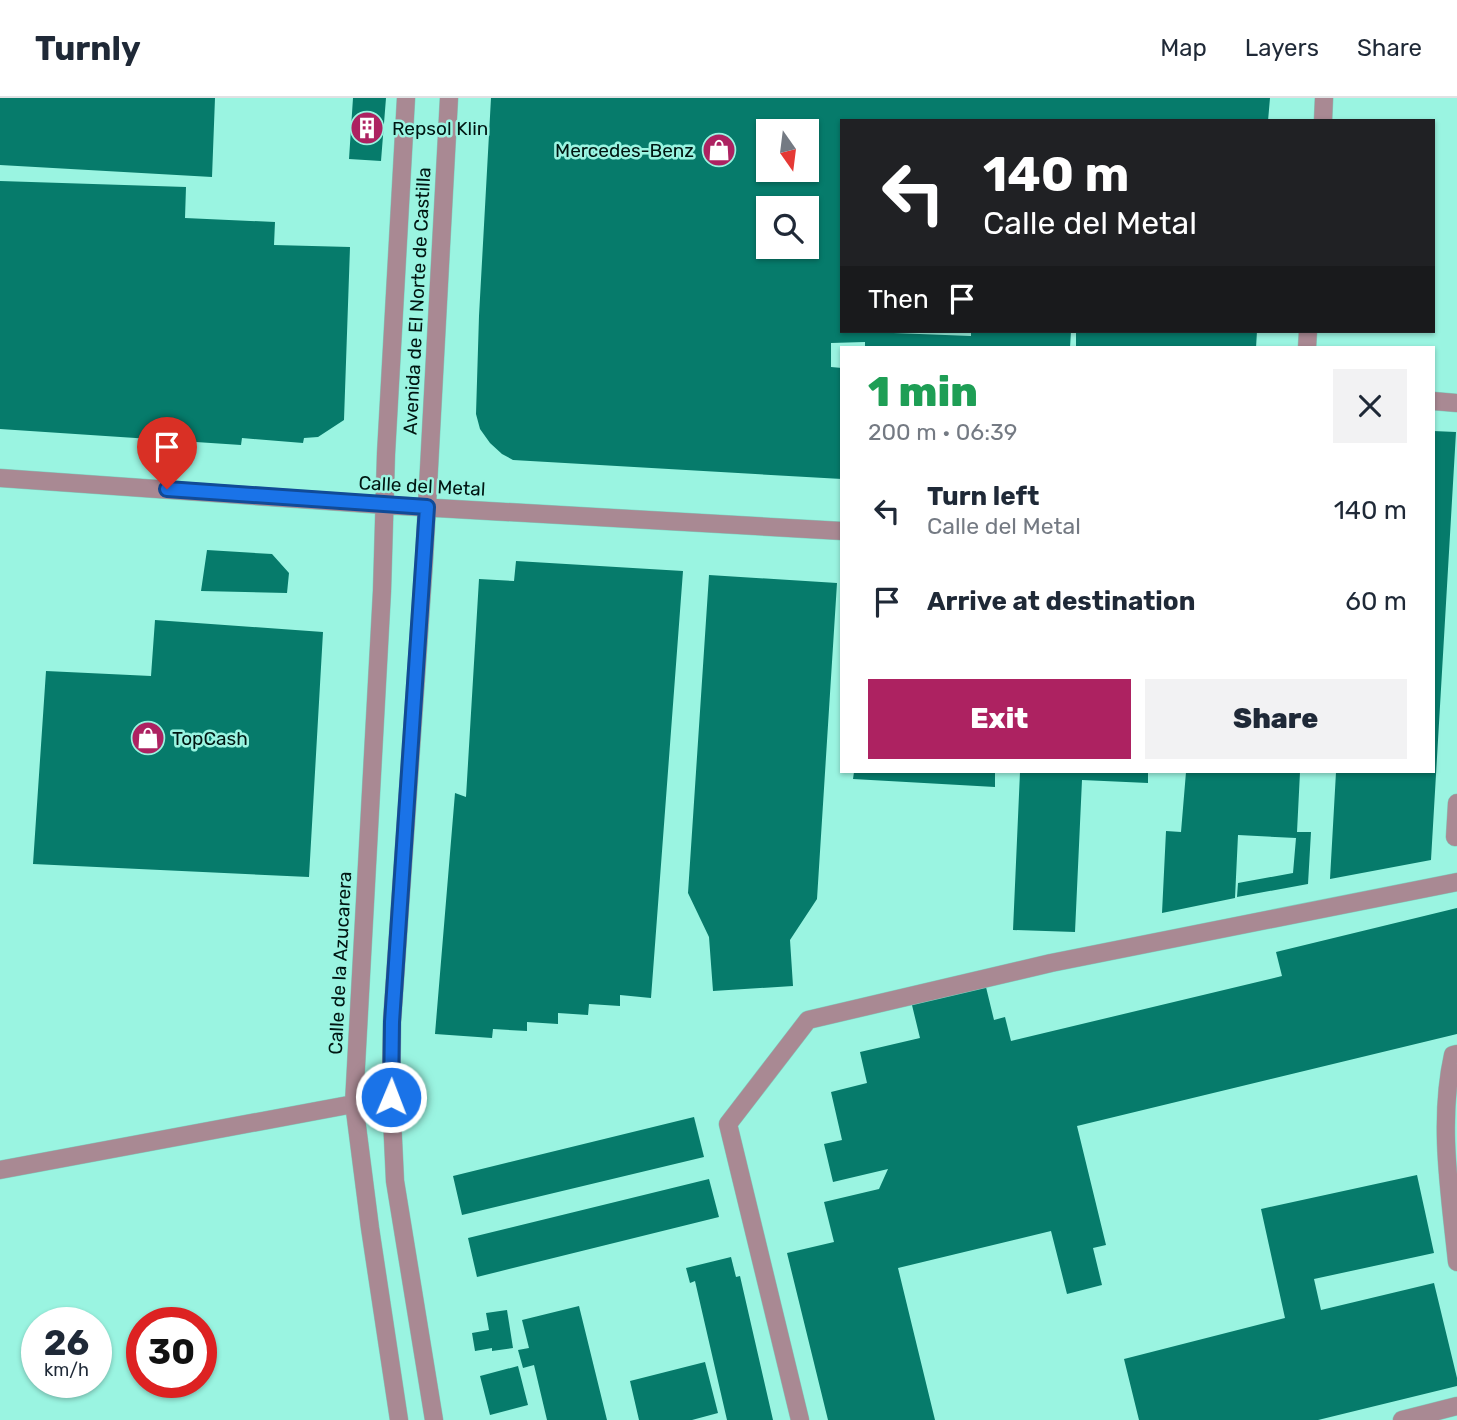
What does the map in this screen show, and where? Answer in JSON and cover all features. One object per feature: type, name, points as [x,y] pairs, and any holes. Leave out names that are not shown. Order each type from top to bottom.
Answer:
[{"type":"street","name":"Avenida de El Norte de Castilla","points":[[384,505],[406,98]]},
{"type":"street","name":"Avenida de El Norte de Castilla","points":[[427,507],[449,98]]},
{"type":"street","points":[[1322,119],[1324,98]]},
{"type":"street","points":[[1435,401],[1457,403]]},
{"type":"street","name":"Calle del Metal","points":[[0,478],[384,505],[840,531]]},
{"type":"street","name":"Calle de la Azucarera","points":[[384,505],[382,591],[354,1103],[370,1228],[400,1420]]},
{"type":"street","points":[[427,507],[392,1022],[391,1097],[396,1181],[434,1420]]},
{"type":"street","points":[[1455,836],[1457,803]]},
{"type":"street","points":[[800,1420],[728,1124],[808,1020],[1051,963],[1457,882]]},
{"type":"street","points":[[1457,1054],[1453,1055],[1447,1081],[1447,1162],[1457,1262]]},
{"type":"street","points":[[0,1170],[391,1097]]},
{"type":"street","points":[[1402,1420],[1457,1406]]},
{"type":"building","points":[[0,98],[215,98],[212,177],[0,165]]},
{"type":"building","name":"Repsol Klin","points":[[353,98],[386,98],[381,161],[349,159]]},
{"type":"building","points":[[491,98],[1270,98],[1268,119],[840,119],[840,333],[971,336],[971,333],[1071,333],[1070,346],[865,346],[865,342],[831,343],[831,367],[840,368],[840,479],[513,460],[490,443],[480,429],[476,414],[479,316]]},
{"type":"building","points":[[0,181],[186,187],[185,218],[275,222],[274,245],[350,247],[344,420],[318,437],[304,438],[303,443],[242,438],[241,445],[0,429]]},
{"type":"building","points":[[1076,333],[1257,333],[1256,346],[1076,346]]},
{"type":"building","points":[[1435,431],[1456,432],[1431,860],[1330,879],[1336,773],[1435,773]]},
{"type":"building","points":[[207,550],[272,554],[289,573],[287,593],[201,591]]},
{"type":"building","points":[[516,561],[683,571],[651,998],[620,995],[620,1006],[589,1004],[588,1015],[558,1013],[558,1024],[527,1022],[527,1031],[493,1029],[492,1038],[435,1034],[455,793],[466,797],[479,579],[514,581]]},
{"type":"building","points":[[709,575],[837,583],[817,899],[790,940],[793,986],[713,991],[709,937],[688,893]]},
{"type":"building","points":[[155,620],[323,632],[309,877],[33,864],[46,671],[151,676]]},
{"type":"building","points":[[854,773],[995,773],[995,787],[853,779]]},
{"type":"building","points":[[1020,773],[1148,773],[1148,783],[1082,780],[1075,932],[1013,930]]},
{"type":"building","points":[[1186,773],[1300,773],[1297,832],[1311,832],[1308,884],[1237,897],[1238,883],[1293,873],[1296,838],[1238,835],[1235,898],[1162,913],[1166,831],[1181,832]]},
{"type":"building","points":[[1457,908],[1457,1034],[1077,1126],[1106,1245],[1093,1248],[1102,1285],[1067,1294],[1051,1231],[898,1268],[935,1420],[828,1420],[787,1253],[834,1242],[824,1202],[879,1189],[888,1169],[833,1182],[824,1144],[842,1140],[831,1092],[867,1083],[860,1052],[920,1038],[911,1001],[985,983],[994,1020],[1005,1017],[1011,1041],[1282,976],[1276,952]]},
{"type":"building","points":[[694,1117],[704,1157],[462,1215],[453,1176]]},
{"type":"building","points":[[1417,1175],[1434,1253],[1314,1279],[1321,1310],[1434,1283],[1457,1386],[1318,1420],[1139,1420],[1124,1359],[1285,1318],[1261,1209]]},
{"type":"building","points":[[709,1179],[719,1217],[477,1277],[468,1238]]},
{"type":"building","points":[[731,1257],[736,1277],[740,1276],[773,1420],[727,1420],[695,1281],[690,1283],[686,1268]]},
{"type":"building","points":[[579,1306],[607,1420],[547,1420],[534,1365],[523,1368],[518,1350],[529,1348],[522,1320]]},
{"type":"building","points":[[507,1310],[513,1348],[475,1351],[472,1333],[489,1330],[486,1313]]},
{"type":"building","points":[[705,1362],[718,1413],[692,1420],[639,1420],[630,1381]]},
{"type":"building","points":[[518,1366],[528,1405],[490,1415],[480,1376]]},
{"type":"place","name":"Repsol Klin","points":[[367,128]]},
{"type":"place","name":"Mercedes-Benz","points":[[719,150]]},
{"type":"place","name":"TopCash","points":[[148,738]]},
{"type":"route","points":[[167,489],[427,507],[392,1022],[391,1097]]}]
